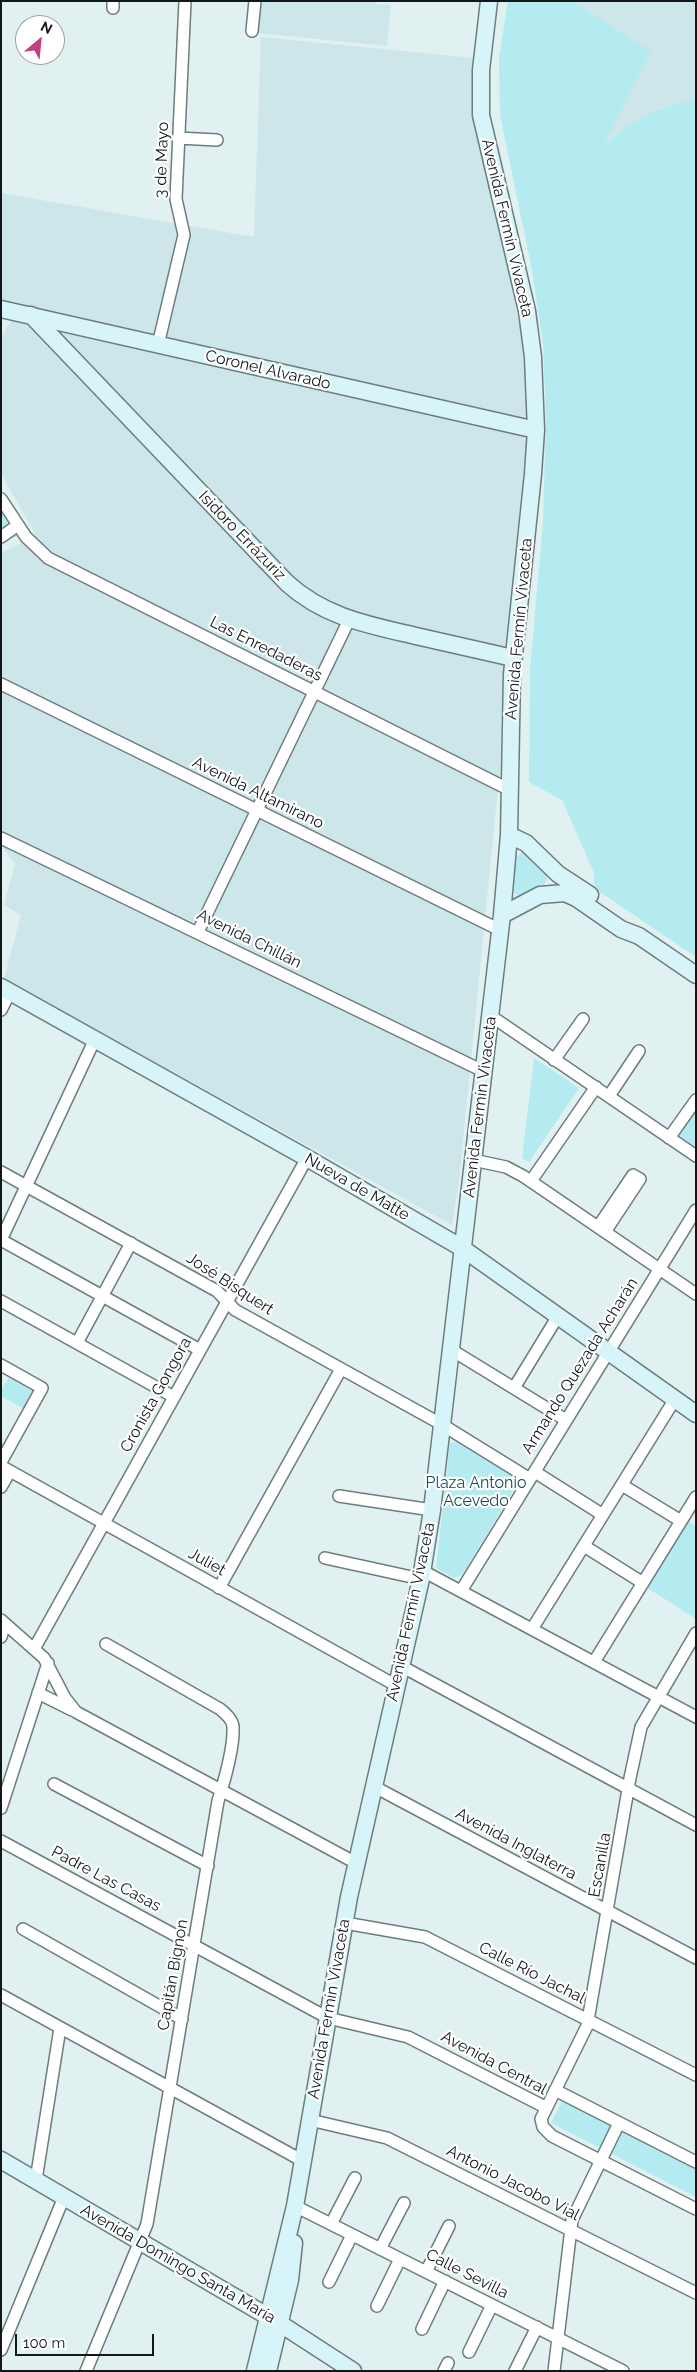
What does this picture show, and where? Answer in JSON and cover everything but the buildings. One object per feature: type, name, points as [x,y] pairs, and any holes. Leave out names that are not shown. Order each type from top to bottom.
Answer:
[{"type":"main road","name":"Avenida Fermín Vivaceta","points":[[268,2371],[274,2320],[344,1923],[422,1575],[432,1510],[501,922],[508,835],[513,658],[534,474],[536,430],[533,366],[527,311],[481,115],[481,70],[489,1]]},
{"type":"main road","name":"Coronel Alvarado","points":[[1,309],[536,430]]},
{"type":"main road","name":"Isidoro Errázuriz","points":[[31,315],[287,583],[317,606],[350,620],[513,658]]},
{"type":"main road","points":[[59,343],[57,333],[66,323]]},
{"type":"main road","points":[[508,835],[526,843],[558,874],[627,921],[639,936]]},
{"type":"main road","points":[[501,922],[540,895],[565,893],[576,898],[621,928],[639,936],[696,975]]},
{"type":"main road","name":"Nueva de Matte","points":[[6,989],[307,1158],[462,1248],[696,1414]]},
{"type":"main road","name":"Avenida Domingo Santa María","points":[[1,2160],[274,2320],[354,2371]]},
{"type":"main road","name":"Avenida Fermín Vivaceta","points":[[255,2371],[274,2320]]},
{"type":"street","name":"3 de Mayo","points":[[158,345],[184,235],[176,199],[185,1]]},
{"type":"street","points":[[252,31],[255,1]]},
{"type":"street","points":[[178,138],[217,140]]},
{"type":"street","name":"Las Enredaderas","points":[[1,499],[32,544],[48,558],[510,790]]},
{"type":"street","points":[[1,537],[18,525]]},
{"type":"street","points":[[198,932],[350,620]]},
{"type":"street","name":"Avenida Altamirano","points":[[1,684],[257,810],[501,922]]},
{"type":"street","name":"Avenida Chillán","points":[[1,838],[483,1071]]},
{"type":"street","points":[[1,1010],[6,989]]},
{"type":"street","points":[[491,1016],[696,1156]]},
{"type":"street","points":[[554,1060],[583,1019]]},
{"type":"street","points":[[95,1039],[1,1240],[200,1350]]},
{"type":"street","points":[[609,1096],[639,1051]]},
{"type":"street","points":[[531,1181],[596,1088]]},
{"type":"street","points":[[669,1138],[696,1100]]},
{"type":"street","name":"Cronista Gongora","points":[[34,1648],[307,1158]]},
{"type":"street","points":[[473,1160],[506,1167],[531,1181],[696,1294]]},
{"type":"street","name":"José Bisquert","points":[[1,1172],[217,1291],[235,1310],[604,1515]]},
{"type":"street","points":[[602,1229],[621,1201]]},
{"type":"street","name":"Armando Quezada Acharán","points":[[460,1591],[696,1210]]},
{"type":"street","points":[[77,1343],[131,1243]]},
{"type":"street","points":[[1,1301],[174,1397]]},
{"type":"street","points":[[514,1388],[558,1316]]},
{"type":"street","points":[[450,1349],[566,1420]]},
{"type":"street","points":[[1,1462],[42,1388],[2,1367]]},
{"type":"street","points":[[219,1588],[341,1369]]},
{"type":"street","points":[[532,1629],[675,1400]]},
{"type":"street","points":[[1,1487],[6,1469]]},
{"type":"street","name":"Juliet","points":[[6,1469],[397,1686]]},
{"type":"street","points":[[622,1485],[681,1521]]},
{"type":"street","points":[[338,1496],[432,1510]]},
{"type":"street","points":[[594,1662],[696,1497]]},
{"type":"street","points":[[584,1546],[643,1582]]},
{"type":"street","points":[[325,1558],[422,1575],[460,1591],[696,1716]]},
{"type":"street","points":[[3,1622],[34,1648],[48,1663],[65,1698],[76,1712]]},
{"type":"street","points":[[1,1637],[3,1622]]},
{"type":"street","name":"Escanilla","points":[[545,2107],[589,2020],[639,1732],[657,1696],[696,1634]]},
{"type":"street","name":"Capitán Bignon","points":[[86,2371],[147,2224],[194,1946],[234,1726],[220,1709],[106,1644]]},
{"type":"street","points":[[1,1808],[48,1663]]},
{"type":"street","points":[[401,1666],[696,1825]]},
{"type":"street","points":[[38,1692],[356,1863]]},
{"type":"street","points":[[54,1784],[208,1866]]},
{"type":"street","name":"Avenida Inglaterra","points":[[374,1786],[696,1958]]},
{"type":"street","name":"Padre Las Casas","points":[[1,1841],[328,2018]]},
{"type":"street","name":"Calle Río Jachal","points":[[344,1923],[425,1937],[696,2075]]},
{"type":"street","points":[[23,1929],[182,2019]]},
{"type":"street","points":[[1,1995],[303,2161]]},
{"type":"street","name":"Avenida Central","points":[[328,2018],[408,2037],[545,2107],[541,2121],[548,2133],[696,2209]]},
{"type":"street","points":[[36,2180],[60,2028]]},
{"type":"street","name":"Avenida Central","points":[[555,2090],[696,2162]]},
{"type":"street","name":"Antonio Jacobo Vial","points":[[310,2120],[387,2138],[696,2293]]},
{"type":"street","points":[[554,2371],[571,2230],[577,2208],[619,2123]]},
{"type":"street","points":[[331,2224],[355,2178]]},
{"type":"street","points":[[1,2350],[64,2197]]},
{"type":"street","points":[[380,2249],[404,2204]]},
{"type":"street","name":"Calle Sevilla","points":[[295,2206],[624,2371]]},
{"type":"street","points":[[426,2272],[449,2226]]},
{"type":"street","points":[[329,2282],[352,2235]]},
{"type":"street","points":[[377,2306],[400,2259]]},
{"type":"street","points":[[422,2329],[445,2281]]},
{"type":"street","points":[[469,2352],[492,2305]]},
{"type":"street","points":[[515,2371],[537,2327]]},
{"type":"shaded area","points":[[260,1],[376,1],[376,4],[391,5],[387,46],[258,33]]},
{"type":"shaded area","points":[[571,1],[696,1],[696,100],[662,108],[613,136],[602,146]]},
{"type":"shaded area","points":[[261,37],[474,58],[474,105],[526,357],[528,435],[504,653],[500,768],[459,1180],[452,1225],[4,979],[21,915],[4,905],[15,864],[1,845],[1,553],[36,535],[1,474],[1,338],[13,318],[1,306],[1,193],[254,237]]},
{"type":"green space","points":[[508,1],[571,1],[651,51],[603,145],[635,122],[658,110],[696,100],[696,957],[594,888],[594,873],[562,800],[529,782],[530,671],[543,522],[546,418],[543,344],[532,270],[500,115],[499,57]]},
{"type":"green space","points":[[1,496],[25,534],[1,541]]},
{"type":"green space","points":[[523,851],[547,874],[542,887],[520,898],[513,891],[516,857]]},
{"type":"green space","points":[[534,1058],[579,1088],[529,1162],[522,1158]]},
{"type":"green space","points":[[696,1106],[696,1151],[677,1139],[676,1135]]},
{"type":"green space","points":[[9,1378],[36,1393],[26,1410],[1,1396],[1,1390]]},
{"type":"green space","name":"Plaza Antonio Acevedo","points":[[457,1442],[517,1479],[516,1486],[462,1575],[454,1578],[436,1568],[450,1443]]},
{"type":"green space","points":[[689,1521],[696,1526],[696,1619],[646,1587]]},
{"type":"green space","points":[[562,2101],[696,2170],[696,2197],[551,2123]]}]
